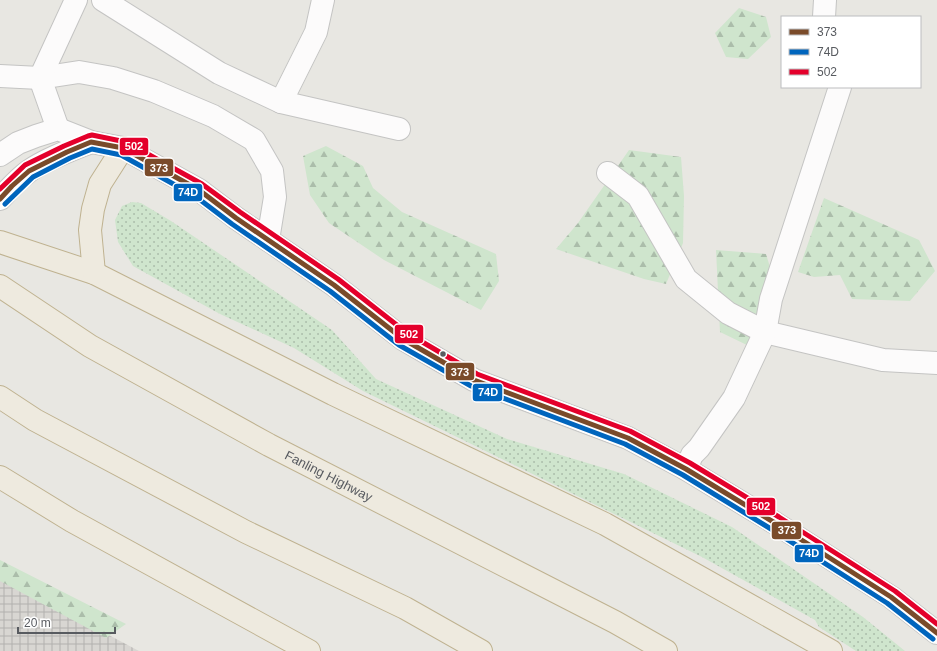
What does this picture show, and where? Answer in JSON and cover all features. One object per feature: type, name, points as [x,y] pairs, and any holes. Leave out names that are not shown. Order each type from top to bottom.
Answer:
[{"type":"highway","points":[[94,273],[90,230],[92,209],[100,184],[123,148]]},
{"type":"highway","points":[[0,242],[94,273],[340,397],[605,524],[831,651]]},
{"type":"highway","name":"Fanling Highway","points":[[0,286],[90,346],[269,445],[616,622],[666,651]]},
{"type":"highway","points":[[0,397],[35,420],[158,486],[246,532],[405,608],[481,651]]},
{"type":"highway","points":[[0,477],[72,521],[309,651]]},
{"type":"street","points":[[58,129],[40,78],[76,0]]},
{"type":"street","points":[[103,0],[219,73],[281,102],[398,129]]},
{"type":"street","points":[[281,102],[316,32],[323,0]]},
{"type":"street","points":[[824,16],[825,0]]},
{"type":"street","points":[[0,76],[40,78],[79,72],[113,78],[154,91],[213,116],[254,140],[272,171],[274,197],[268,240]]},
{"type":"street","points":[[686,469],[692,455],[700,448],[734,398],[765,332],[771,299],[840,88]]},
{"type":"street","points":[[0,155],[18,143],[58,129],[91,142],[123,148],[199,190],[334,285],[404,339],[474,380],[628,438],[686,469],[775,523],[891,597],[937,633]]},
{"type":"street","points":[[0,200],[12,186],[29,171],[91,142]]},
{"type":"street","points":[[608,173],[638,196],[686,279],[728,313],[765,332],[883,360],[937,363]]},
{"type":"shaded area","points":[[0,578],[16,586],[139,651],[0,651]]},
{"type":"green space","points":[[739,8],[766,17],[771,37],[748,59],[726,57],[715,33]]},
{"type":"green space","points":[[326,146],[363,166],[373,188],[402,212],[496,254],[499,281],[481,310],[384,260],[329,223],[310,195],[303,156]]},
{"type":"green space","points":[[629,150],[681,157],[684,196],[683,243],[666,284],[644,279],[556,249],[578,223]]},
{"type":"green space","points":[[824,198],[919,240],[935,271],[910,301],[852,299],[840,275],[814,277],[798,272]]},
{"type":"green space","points":[[132,202],[141,203],[171,221],[332,330],[376,379],[507,439],[624,474],[732,527],[863,617],[905,651],[856,651],[819,627],[815,620],[702,557],[363,391],[294,348],[220,314],[133,266],[118,242],[115,220],[122,206]]},
{"type":"green space","points":[[716,250],[766,254],[781,303],[751,347],[720,332]]},
{"type":"green space","points":[[0,560],[126,624],[106,638],[0,581]]},
{"type":"transit line","name":"502","points":[[0,189],[25,165],[88,136],[92,135],[126,142],[202,184],[338,279],[407,333],[477,374],[630,431],[690,463],[779,517],[895,591],[937,624]]},
{"type":"transit line","name":"373","points":[[0,199],[29,171],[91,142],[123,148],[199,190],[236,218],[334,285],[403,339],[474,380],[628,438],[686,469],[775,523],[891,597],[937,633]]},
{"type":"transit line","name":"74D","points":[[5,204],[33,177],[70,158],[92,149],[121,155],[195,196],[232,224],[330,291],[399,345],[471,386],[625,444],[683,475],[887,603],[933,639]]}]
